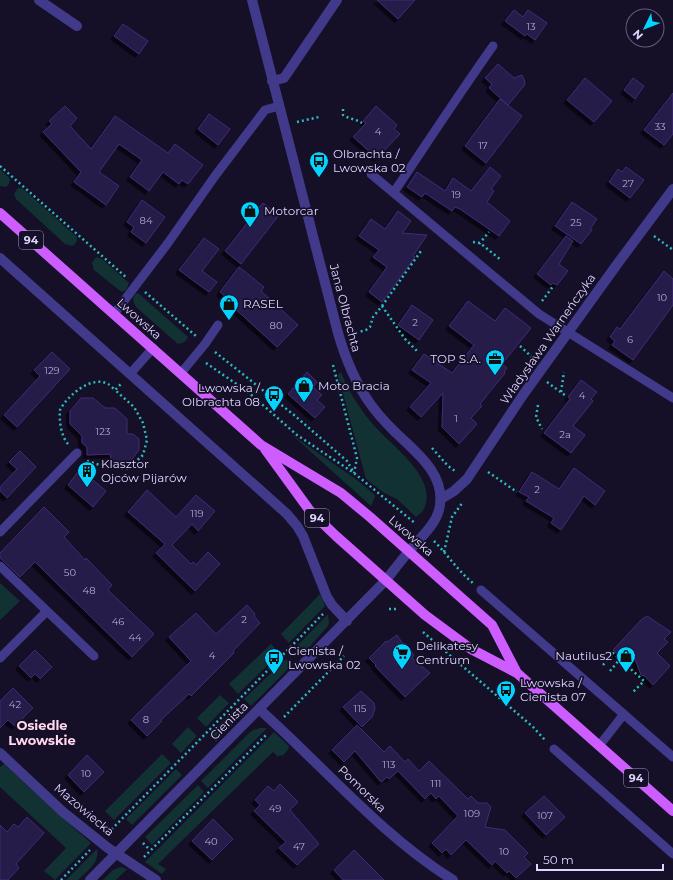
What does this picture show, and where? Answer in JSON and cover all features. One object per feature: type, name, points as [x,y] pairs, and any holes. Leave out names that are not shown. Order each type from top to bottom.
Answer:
[{"type":"main road","name":"Lwowska","points":[[0,213],[261,444],[341,494],[409,551],[492,625],[516,673]]},
{"type":"main road","name":"Lwowska","points":[[261,444],[310,511],[425,615],[471,649],[516,673],[673,811]]},
{"type":"street","points":[[40,0],[76,26]]},
{"type":"street","name":"Jana Olbrachta","points":[[252,0],[338,333],[347,362],[358,386],[381,417],[423,458],[431,469],[439,486],[441,499]]},
{"type":"street","points":[[272,81],[284,78],[337,0]]},
{"type":"street","name":"Władysława Warneńczyka","points":[[441,499],[467,479],[543,367],[673,189]]},
{"type":"street","points":[[0,258],[287,514],[303,536],[327,598],[347,621]]},
{"type":"street","points":[[386,580],[434,522],[439,510],[441,499]]},
{"type":"street","name":"Cienista","points":[[90,880],[386,580]]},
{"type":"street","name":"Pomorska","points":[[259,709],[396,838],[436,869],[453,880]]},
{"type":"street","name":"Mazowiecka","points":[[0,753],[64,812],[117,853],[156,880]]},
{"type":"lane","points":[[394,192],[493,46]]},
{"type":"lane","points":[[114,314],[265,110],[279,106]]},
{"type":"lane","points":[[371,174],[535,310],[673,398]]},
{"type":"lane","points":[[181,373],[205,344],[218,325]]},
{"type":"lane","points":[[130,374],[153,348]]},
{"type":"lane","points":[[0,532],[77,453]]},
{"type":"lane","points":[[0,566],[94,656]]},
{"type":"lane","points":[[481,590],[673,757]]},
{"type":"lane","points":[[0,658],[47,611]]},
{"type":"lane","points":[[599,746],[624,714]]},
{"type":"lane","points":[[554,748],[673,854]]},
{"type":"path","points":[[343,109],[343,115],[348,118],[357,119],[362,123]]},
{"type":"path","points":[[295,117],[296,122],[319,117]]},
{"type":"path","points":[[0,166],[92,248],[205,344],[300,420],[347,461],[354,473]]},
{"type":"path","points":[[469,256],[489,232]]},
{"type":"path","points":[[651,234],[673,250]]},
{"type":"path","points":[[467,241],[480,243],[500,260]]},
{"type":"path","points":[[353,340],[351,334],[366,330],[370,327],[373,317],[421,251]]},
{"type":"path","points":[[535,310],[554,285]]},
{"type":"path","points":[[382,306],[405,339],[417,351]]},
{"type":"path","points":[[520,346],[543,367]]},
{"type":"path","points":[[195,356],[248,392],[297,435],[354,473],[408,517],[444,552],[461,574],[481,590]]},
{"type":"path","points":[[561,393],[564,372]]},
{"type":"path","points":[[115,390],[130,374]]},
{"type":"path","points":[[545,380],[566,396]]},
{"type":"path","points":[[103,382],[115,390],[134,407],[143,423],[147,440],[143,455],[126,469],[92,464],[86,461],[67,443],[63,435],[60,414],[62,406],[78,389],[87,384],[103,382]]},
{"type":"path","points":[[538,405],[536,417],[542,429]]},
{"type":"path","points":[[428,444],[437,452],[451,469],[459,472],[467,479]]},
{"type":"path","points":[[484,470],[517,492]]},
{"type":"path","points":[[444,552],[452,517],[465,498]]},
{"type":"path","points":[[61,880],[332,605]]},
{"type":"path","points":[[389,609],[396,609],[401,613]]},
{"type":"path","points":[[422,631],[554,748]]},
{"type":"path","points":[[602,665],[613,653],[620,659],[644,681],[633,692]]},
{"type":"path","points":[[136,866],[150,850],[344,656]]},
{"type":"path","points":[[610,671],[620,659]]},
{"type":"path","points":[[142,842],[150,850]]},
{"type":"green space","points":[[0,169],[10,179],[9,184],[6,187],[0,186]]},
{"type":"green space","points":[[18,188],[22,188],[77,237],[75,244],[72,246],[65,244],[16,199],[14,194]]},
{"type":"green space","points":[[96,257],[102,259],[129,283],[126,290],[122,292],[94,270],[92,263]]},
{"type":"green space","points":[[138,293],[188,337],[183,343],[178,344],[136,307],[133,301],[134,296]]},
{"type":"green space","points":[[341,372],[351,392],[371,422],[410,461],[418,473],[424,485],[427,497],[424,509],[416,517],[397,499],[384,493],[366,479],[338,375]]},
{"type":"green space","points":[[292,435],[353,477],[374,494],[375,497],[371,506]]},
{"type":"green space","points":[[0,583],[20,601],[0,620]]},
{"type":"green space","points":[[320,594],[325,606],[289,643],[281,634]]},
{"type":"green space","points":[[328,614],[328,626],[303,654],[296,647]]},
{"type":"green space","points":[[271,644],[280,653],[238,694],[229,684]]},
{"type":"green space","points":[[286,659],[292,665],[251,706],[244,699]]},
{"type":"green space","points":[[220,695],[229,703],[206,727],[197,718]]},
{"type":"green space","points":[[234,710],[240,717],[216,742],[209,735]]},
{"type":"green space","points":[[188,727],[197,736],[181,753],[172,744]]},
{"type":"green space","points":[[267,728],[208,788],[201,781],[248,734],[253,730]]},
{"type":"green space","points":[[274,732],[289,746],[288,750],[282,756],[280,755],[278,757],[273,752],[158,864],[166,869],[162,874],[145,862]]},
{"type":"green space","points":[[162,754],[171,763],[114,820],[105,811]]},
{"type":"green space","points":[[4,764],[91,843],[55,880],[44,871],[66,848],[0,787],[0,767]]},
{"type":"green space","points":[[176,769],[182,775],[132,825],[126,819]]},
{"type":"green space","points":[[198,785],[204,792],[152,845],[145,837]]},
{"type":"green space","points":[[97,849],[97,858],[89,870],[78,880],[66,880]]},
{"type":"green space","points":[[121,867],[127,869],[116,880],[103,880],[113,870]]},
{"type":"building","points":[[377,0],[415,0],[398,19]]},
{"type":"building","points":[[514,10],[523,17],[528,10],[547,23],[535,40],[527,34],[525,36],[505,21]]},
{"type":"building","points":[[123,24],[148,41],[139,54],[114,36]]},
{"type":"building","points":[[498,64],[514,78],[522,75],[525,82],[524,86],[508,105],[489,88],[492,84],[485,78]]},
{"type":"building","points":[[585,78],[612,101],[594,122],[567,100]]},
{"type":"building","points":[[633,78],[644,86],[635,99],[624,90]]},
{"type":"building","points":[[673,93],[673,134],[664,145],[644,130]]},
{"type":"building","points":[[500,99],[522,116],[486,163],[465,146]]},
{"type":"building","points":[[65,106],[77,118],[70,126],[91,149],[115,116],[168,153],[175,144],[203,165],[188,184],[182,180],[179,184],[163,172],[149,191],[130,177],[142,160],[119,144],[99,172],[119,186],[106,205],[74,182],[81,172],[43,132],[52,124],[49,121]]},
{"type":"building","points":[[376,106],[397,125],[394,129],[400,134],[377,158],[353,137],[366,123],[363,121]]},
{"type":"building","points":[[209,114],[230,129],[218,145],[198,129]]},
{"type":"building","points":[[490,167],[501,176],[491,189],[494,191],[487,202],[510,221],[499,236],[460,209],[455,207],[452,211],[425,193],[422,197],[407,187],[417,172],[445,191],[453,178],[471,191]]},
{"type":"building","points":[[626,167],[644,180],[630,198],[609,182],[618,169],[622,172]]},
{"type":"building","points":[[142,200],[165,217],[146,243],[131,232],[134,227],[127,222]]},
{"type":"building","points":[[572,202],[597,219],[590,229],[592,230],[581,244],[555,226]]},
{"type":"building","points":[[263,203],[279,215],[241,264],[225,251]]},
{"type":"building","points":[[398,211],[411,221],[402,233],[427,235],[413,256],[415,257],[382,302],[369,292],[387,267],[373,257],[379,250],[359,236],[371,219],[385,229]]},
{"type":"building","points":[[566,236],[573,241],[559,264],[568,271],[557,285],[553,283],[551,285],[537,274]]},
{"type":"building","points":[[204,238],[219,249],[202,271],[217,282],[209,292],[179,270]]},
{"type":"building","points":[[239,267],[264,287],[261,291],[298,325],[277,347],[231,305],[233,303],[220,292]]},
{"type":"building","points":[[664,271],[673,279],[673,305],[633,360],[612,345],[615,341],[610,337],[617,327],[620,329]]},
{"type":"building","points":[[468,301],[495,321],[505,308],[531,328],[502,364],[507,368],[504,372],[505,373],[480,404],[482,406],[471,418],[477,424],[459,444],[442,427],[443,393],[421,417],[410,407],[431,383],[412,370],[424,354],[452,373],[474,345],[449,326]]},
{"type":"building","points":[[412,305],[433,320],[419,340],[398,325]]},
{"type":"building","points":[[52,352],[70,369],[17,427],[4,415],[40,376],[34,370]]},
{"type":"building","points":[[307,372],[317,382],[313,387],[322,395],[317,400],[325,407],[315,418],[288,394]]},
{"type":"building","points":[[581,380],[597,392],[591,399],[593,401],[573,426],[585,435],[571,453],[544,433],[570,399],[568,397]]},
{"type":"building","points":[[81,398],[93,398],[105,408],[115,408],[127,419],[127,434],[133,434],[139,439],[139,450],[129,463],[116,464],[111,459],[110,454],[87,455],[87,447],[82,443],[82,436],[70,424],[70,411]]},
{"type":"building","points":[[20,451],[36,467],[7,498],[0,491],[0,487],[17,469],[9,462]]},
{"type":"building","points":[[574,468],[605,491],[595,505],[584,496],[561,530],[551,523],[554,518],[526,501],[529,497],[519,492],[532,472],[559,489]]},
{"type":"building","name":"Klasztor Ojców Pijarów","points":[[80,469],[106,491],[93,507],[68,485]]},
{"type":"building","points":[[147,490],[176,517],[196,495],[215,511],[198,531],[192,524],[172,545],[191,564],[193,562],[196,565],[208,552],[220,564],[195,591],[156,553],[165,544],[128,512]]},
{"type":"building","points":[[44,507],[69,532],[64,537],[85,560],[86,558],[112,585],[108,590],[154,634],[132,657],[35,562],[20,577],[0,558],[0,553]]},
{"type":"building","points":[[247,605],[255,614],[254,616],[260,623],[233,651],[234,653],[191,696],[189,694],[161,720],[162,721],[147,736],[131,720],[191,661],[169,637],[196,613],[216,634]]},
{"type":"building","points":[[647,616],[671,632],[664,639],[668,642],[657,653],[670,666],[653,685],[645,676],[641,675],[634,656],[627,663],[613,650],[641,620]]},
{"type":"building","name":"Delikatesy Centrum","points":[[397,635],[403,644],[404,643],[414,655],[412,658],[430,673],[405,697],[369,658],[386,641],[387,642]]},
{"type":"building","points":[[35,650],[52,667],[40,679],[35,674],[31,678],[19,666]]},
{"type":"building","points":[[13,688],[33,708],[15,726],[8,720],[0,728],[0,701]]},
{"type":"building","points":[[361,691],[374,703],[375,709],[372,717],[362,727],[343,707]]},
{"type":"building","points":[[357,725],[384,752],[390,746],[405,762],[408,759],[419,771],[429,761],[468,799],[471,796],[478,803],[487,803],[491,807],[485,827],[505,830],[528,853],[524,857],[531,864],[516,878],[509,871],[507,873],[495,861],[492,865],[466,840],[451,855],[446,849],[442,853],[432,843],[458,816],[439,796],[436,799],[431,793],[425,799],[398,771],[389,779],[387,777],[381,782],[355,751],[344,762],[332,750]]},
{"type":"building","points":[[87,755],[104,772],[84,792],[68,775]]},
{"type":"building","points":[[280,784],[298,802],[290,810],[319,844],[297,865],[279,848],[286,842],[254,811],[260,805],[255,800],[268,786],[274,791]]},
{"type":"building","points":[[544,796],[565,817],[546,835],[525,813]]},
{"type":"building","points":[[27,817],[44,833],[16,864],[19,868],[8,880],[0,880],[0,825],[7,832],[14,824],[18,827]]},
{"type":"building","points":[[213,819],[233,839],[212,860],[192,841]]},
{"type":"building","points":[[354,850],[384,880],[343,880],[334,870]]},
{"type":"place","name":"Olbrachta / Lwowska 02","points":[[319,178]]},
{"type":"place","name":"Motorcar","points":[[250,228]]},
{"type":"place","name":"RASEL","points":[[229,321]]},
{"type":"place","name":"TOP S.A.","points":[[495,376]]},
{"type":"place","name":"Moto Bracia","points":[[304,403]]},
{"type":"place","name":"Lwowska / Olbrachta 08","points":[[274,412]]},
{"type":"place","name":"Klasztor Ojców Pijarów","points":[[87,488]]},
{"type":"place","name":"Delikatesy Centrum","points":[[402,670]]},
{"type":"place","name":"Nautilus2","points":[[626,673]]},
{"type":"place","name":"Cienista / Lwowska 02","points":[[274,675]]},
{"type":"place","name":"Lwowska / Cienista 07","points":[[506,707]]},
{"type":"district","name":"Osiedle Lwowskie","points":[[42,732]]}]
